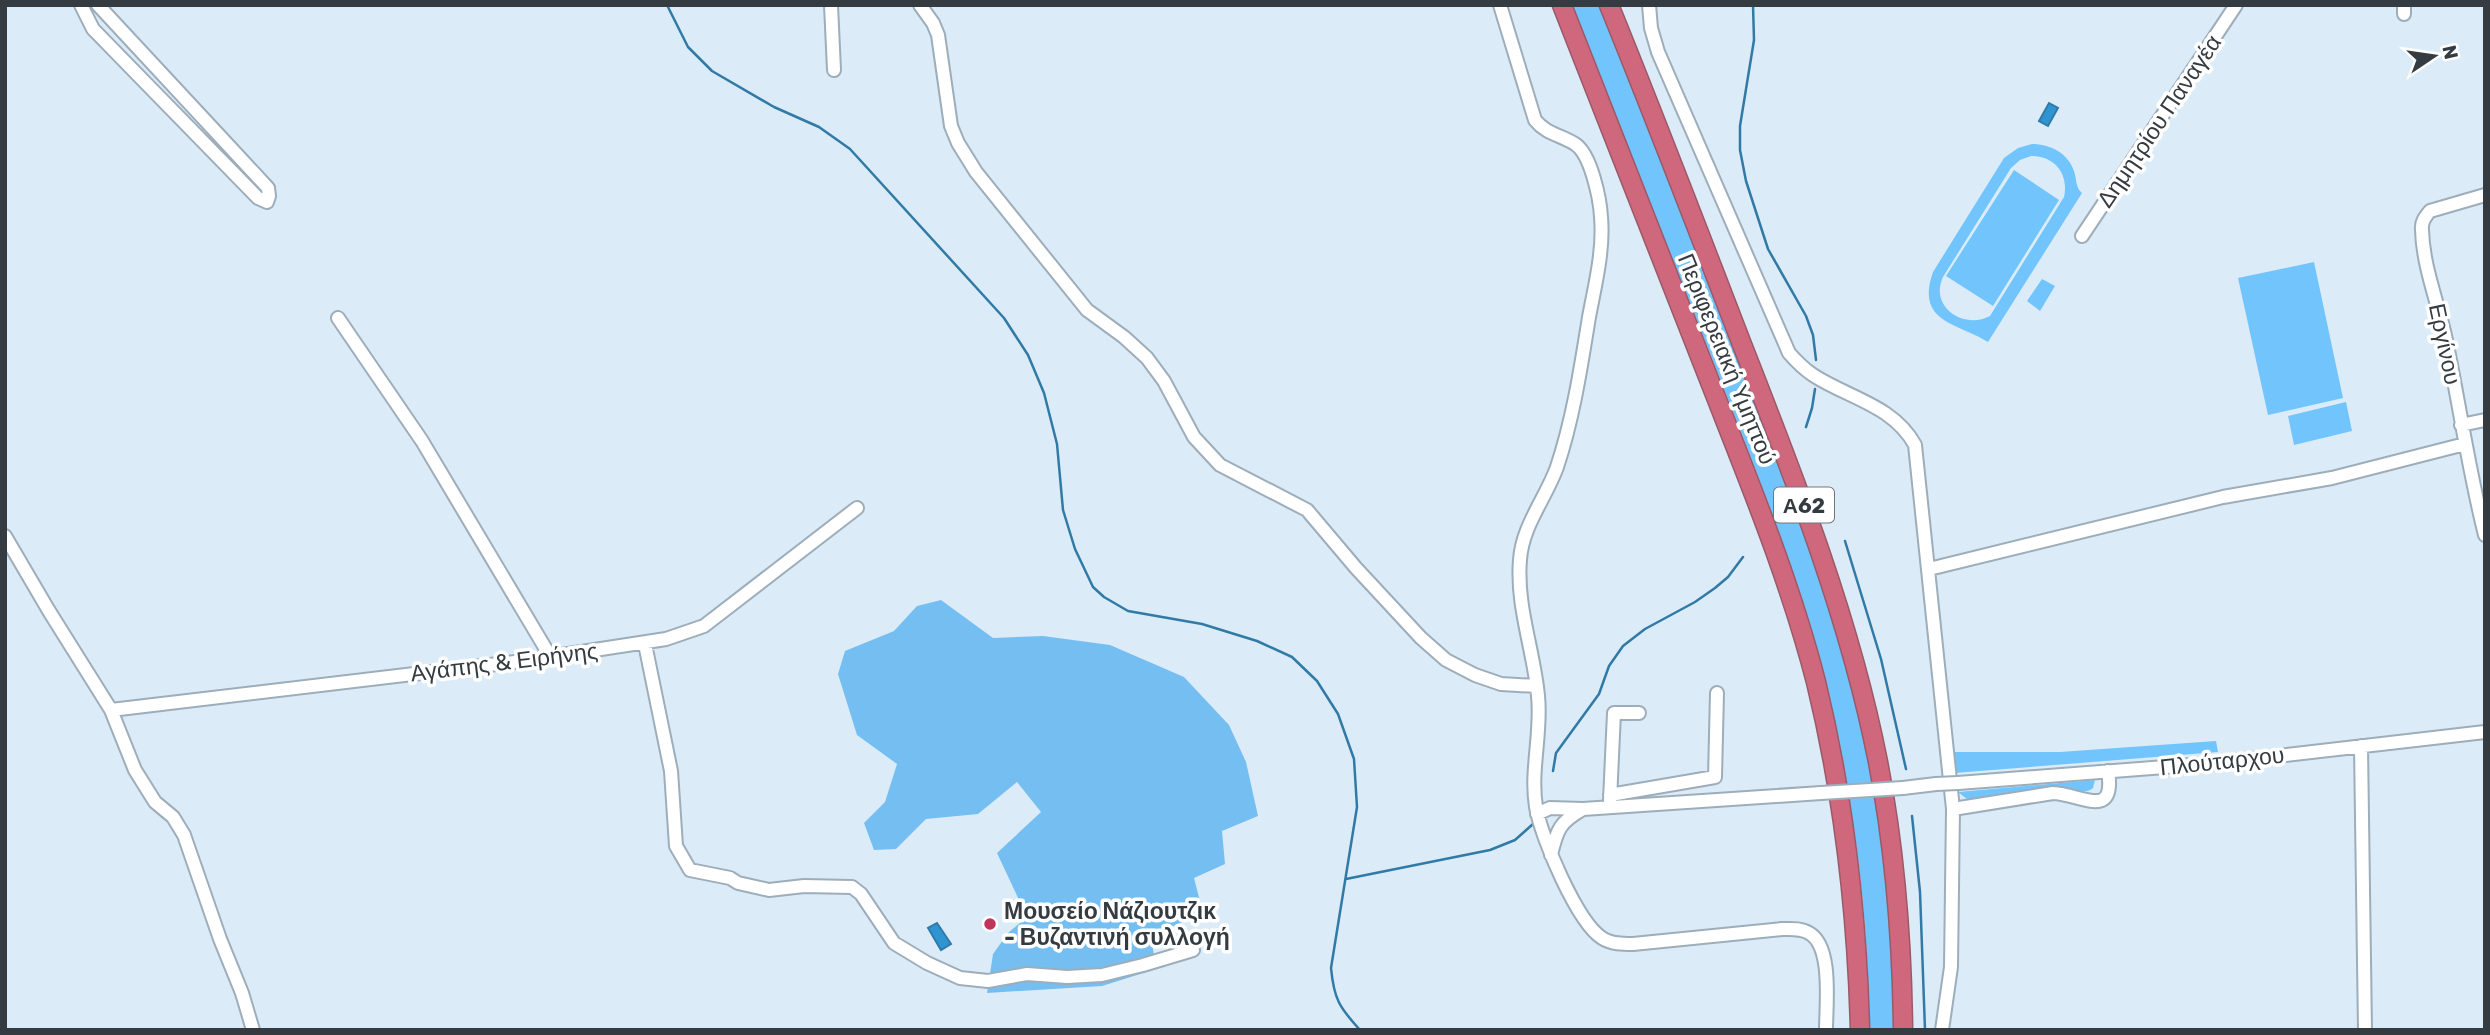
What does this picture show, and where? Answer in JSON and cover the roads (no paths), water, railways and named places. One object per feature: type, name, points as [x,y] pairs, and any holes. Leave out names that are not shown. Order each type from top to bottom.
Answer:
[{"type":"highway","name":"Περιφερειακή Υμηττού","points":[[1609,5],[1777,433],[1820,551],[1863,693],[1876,750],[1891,840],[1900,932],[1903,1030]]},
{"type":"highway","name":"Περιφερειακή Υμηττού","points":[[1562,7],[1762,514],[1804,639],[1826,724],[1848,855],[1857,943],[1860,1030]]},
{"type":"street","points":[[81,5],[93,29],[224,165],[258,198],[267,202],[268,188],[98,5]]},
{"type":"street","points":[[831,5],[834,70]]},
{"type":"street","points":[[920,5],[938,35],[951,126],[976,172],[1087,310],[1147,358],[1164,381],[1194,437],[1220,465],[1307,510],[1413,631],[1446,660],[1475,675],[1501,684],[1537,686]]},
{"type":"street","points":[[1500,5],[1535,121],[1542,129],[1576,144],[1585,153],[1602,218],[1599,265],[1565,442],[1555,471],[1526,533],[1520,559],[1521,593],[1539,706],[1535,783],[1538,814],[1551,855],[1592,929],[1601,938],[1611,942],[1633,944],[1772,929],[1797,929],[1807,932],[1819,942],[1825,959],[1826,1030]]},
{"type":"street","points":[[1649,5],[1651,28],[1658,52],[1789,353],[1811,374],[1892,417],[1910,435],[1915,445],[1953,809],[1951,967],[1942,1030]]},
{"type":"street","name":"Δημητρίου Παναγέα","points":[[2082,236],[2236,5]]},
{"type":"street","name":"Εργίνου","points":[[2484,530],[2421,226],[2430,211],[2485,195]]},
{"type":"street","points":[[338,318],[422,441],[550,656]]},
{"type":"street","points":[[2461,425],[2485,420]]},
{"type":"street","points":[[1929,569],[2223,497],[2332,478],[2465,444]]},
{"type":"street","name":"Αγάπης & Ειρήνης","points":[[111,709],[523,661],[645,644],[704,626],[857,508]]},
{"type":"street","points":[[5,536],[111,709],[135,770],[155,802],[173,817],[184,835],[253,1030]]},
{"type":"street","points":[[645,644],[671,771],[676,846],[690,870],[769,890],[804,886],[852,887],[862,894],[894,943],[960,978],[988,981],[1027,974],[1067,977],[1102,975],[1193,950]]},
{"type":"street","points":[[1538,814],[1550,808],[1566,813],[1715,777],[1717,693]]},
{"type":"street","points":[[1610,801],[1614,713],[1639,713]]},
{"type":"street","name":"Πλούταρχου","points":[[1610,801],[1903,788],[2217,763],[2485,732]]},
{"type":"street","points":[[2361,746],[2365,1030]]},
{"type":"street","points":[[1953,809],[2053,793],[2102,802],[2110,787],[2108,771]]},
{"type":"street","points":[[1535,783],[1543,796],[1566,813]]},
{"type":"street","points":[[1551,855],[1555,837],[1566,813]]},
{"type":"waterway","points":[[667,5],[688,47],[712,71],[774,107],[819,127],[850,149],[1004,318],[1028,355],[1044,393],[1057,444],[1063,510],[1075,549],[1093,587],[1128,611],[1202,624],[1257,641],[1292,657],[1317,681],[1338,714],[1354,759],[1357,807],[1331,968],[1339,1002],[1360,1030]]},
{"type":"waterway","points":[[1753,5],[1754,40],[1740,126],[1740,150],[1746,181],[1768,249],[1806,316],[1813,335],[1816,360]]},
{"type":"waterway","points":[[1806,427],[1815,389]]},
{"type":"waterway","points":[[1845,541],[1881,659],[1906,769]]},
{"type":"waterway","points":[[1553,771],[1556,753],[1599,694],[1609,666],[1623,646],[1645,629],[1715,588],[1728,577],[1743,557]]},
{"type":"waterway","points":[[1912,816],[1920,892],[1925,1030]]},
{"type":"waterway","points":[[1346,879],[1490,850],[1515,840],[1533,824]]},
{"type":"place","name":"Μουσείο Νάζιουτζικ - Βυζαντινή συλλογή","points":[[990,924]]}]
